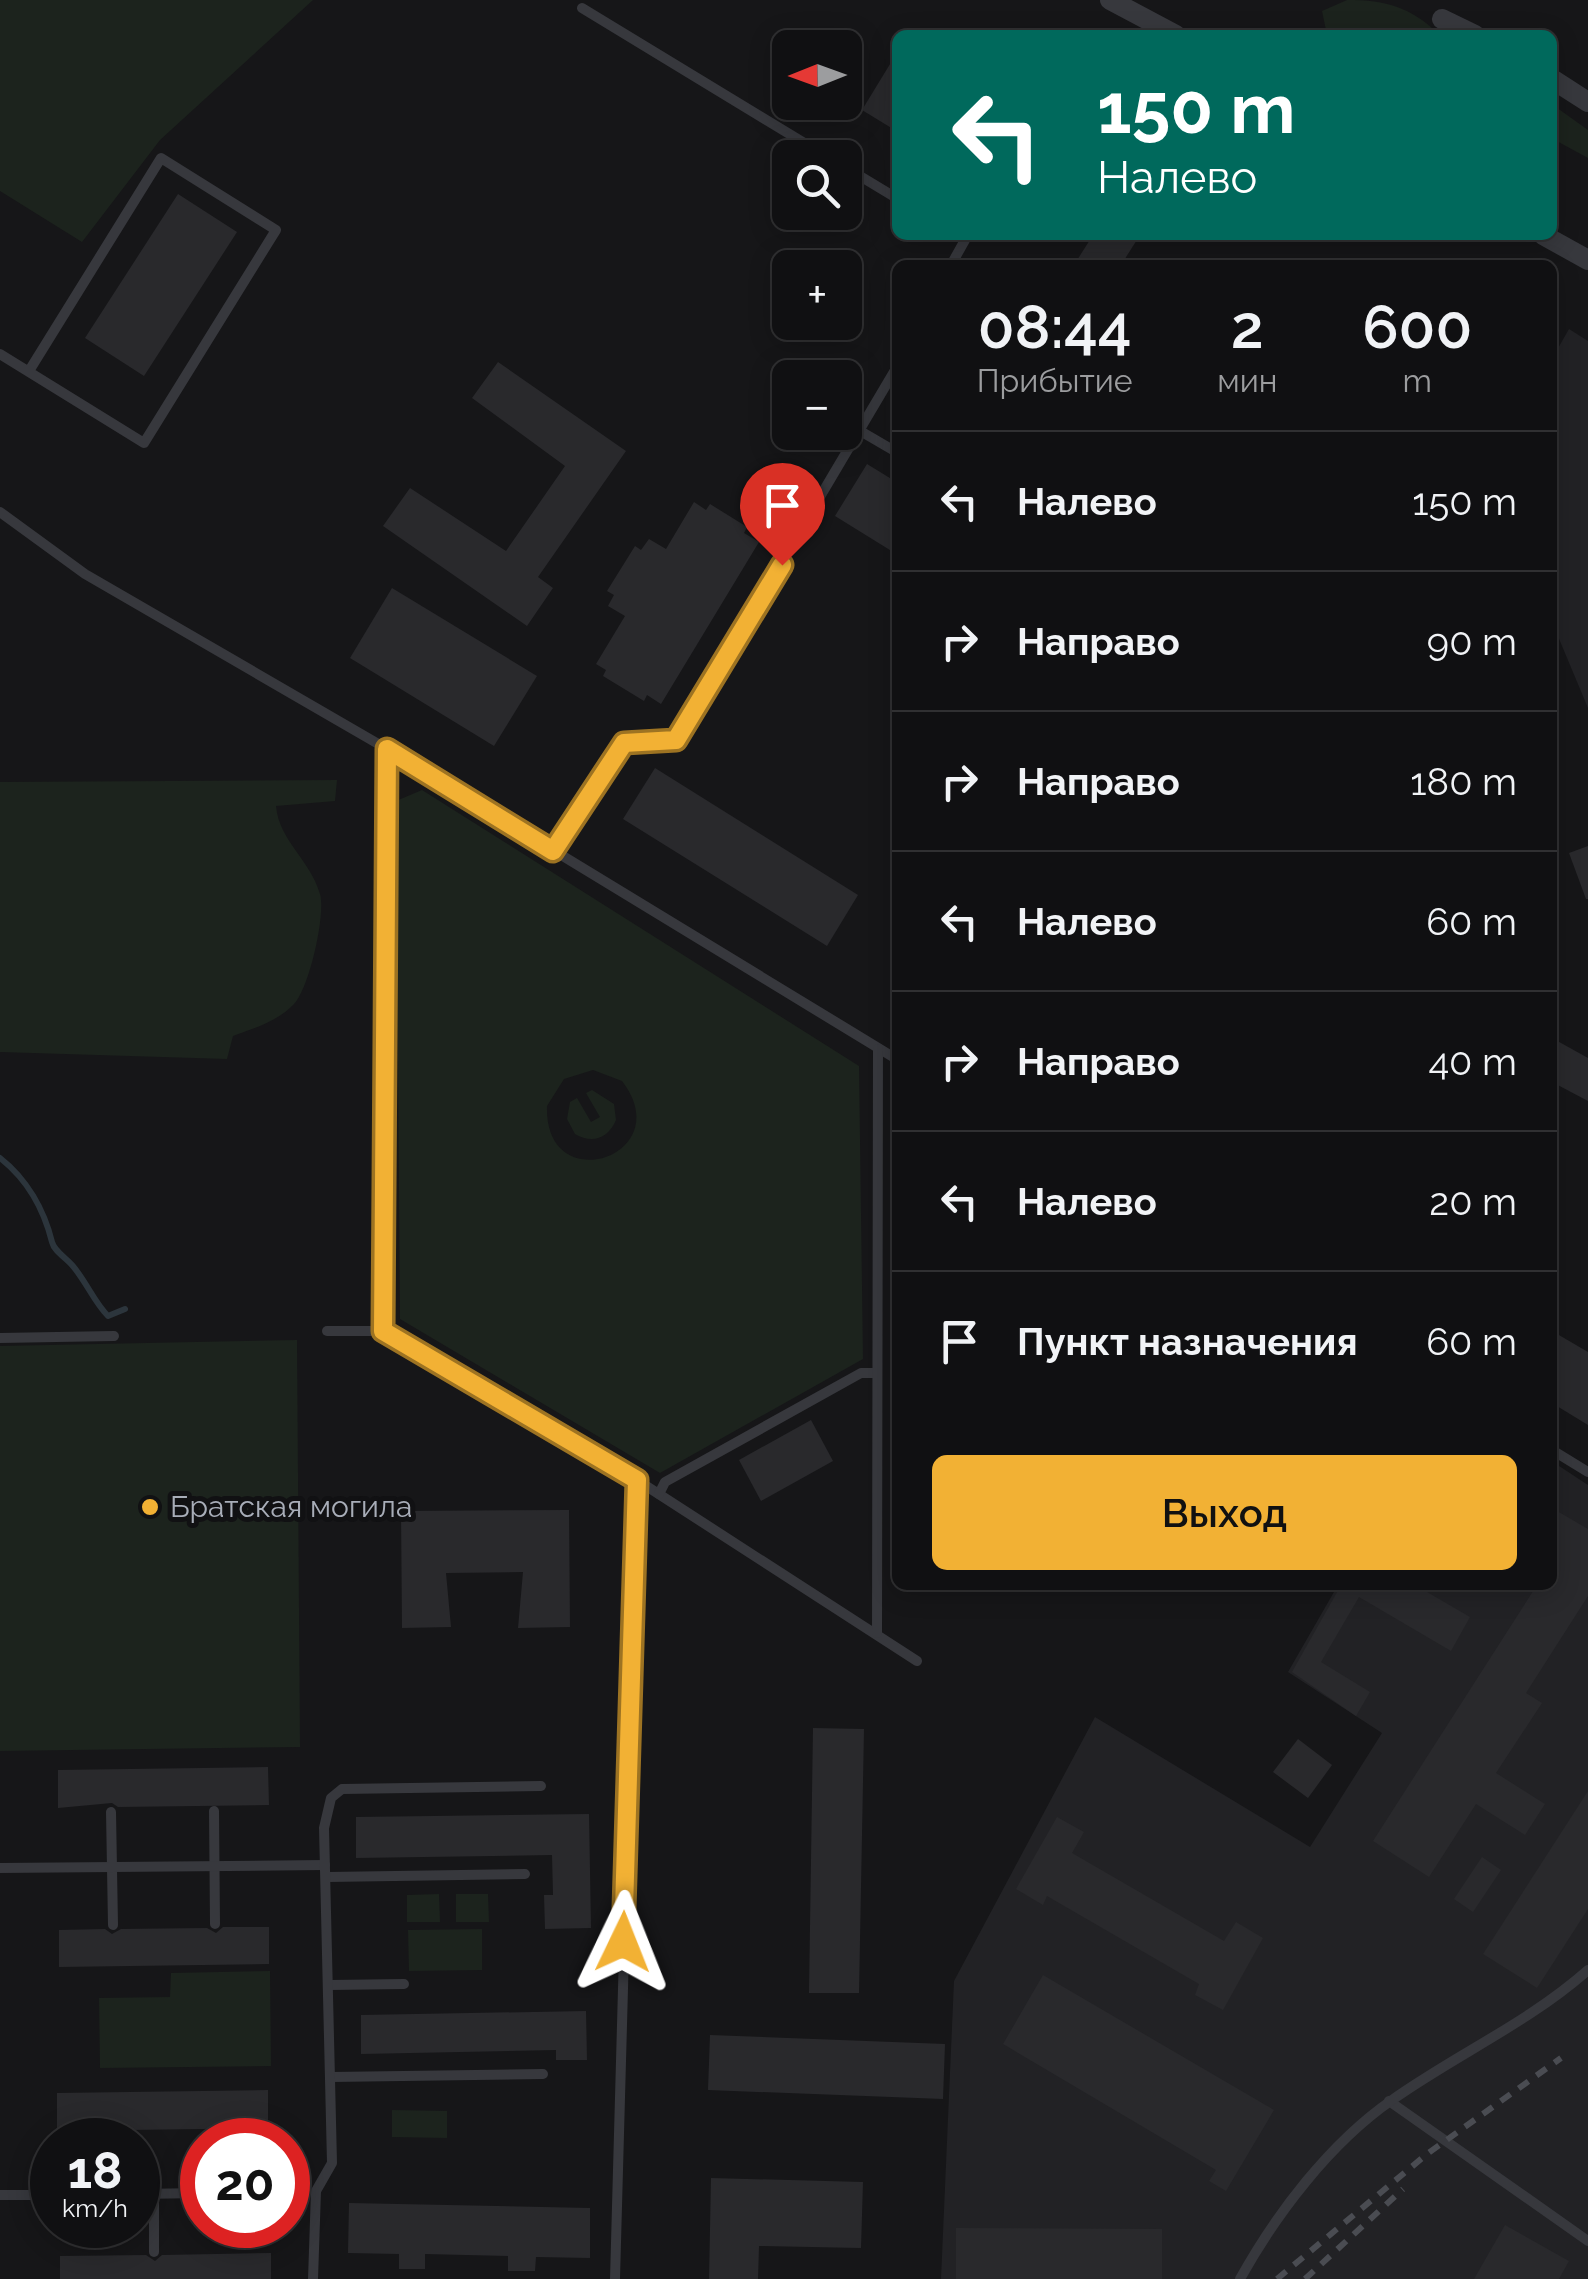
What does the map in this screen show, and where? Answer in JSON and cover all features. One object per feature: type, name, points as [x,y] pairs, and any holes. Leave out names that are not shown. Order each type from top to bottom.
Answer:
[{"type":"street","points":[[1110,0],[1167,30]]},
{"type":"street","points":[[1442,19],[1465,30]]},
{"type":"street","points":[[1557,82],[1588,102]]},
{"type":"street","points":[[1552,240],[1588,260]]},
{"type":"lane","points":[[582,8],[799,140]]},
{"type":"lane","points":[[0,354],[144,443],[276,230],[160,158],[29,371]]},
{"type":"lane","points":[[862,177],[892,195]]},
{"type":"lane","points":[[892,376],[862,432],[892,450]]},
{"type":"lane","points":[[553,851],[624,743],[676,740],[851,450]]},
{"type":"lane","points":[[0,512],[85,574],[387,749],[892,1057]]},
{"type":"lane","points":[[383,1331],[387,749]]},
{"type":"lane","points":[[877,1633],[878,1049]]},
{"type":"lane","points":[[327,1332],[383,1331],[637,1480],[917,1661]]},
{"type":"lane","points":[[0,1338],[114,1336]]},
{"type":"lane","points":[[658,1494],[666,1482],[860,1373],[877,1373]]},
{"type":"lane","points":[[1557,1453],[1588,1472]]},
{"type":"lane","points":[[615,2279],[637,1480]]},
{"type":"lane","points":[[313,2279],[316,2191],[332,2162],[327,1871],[327,1811],[331,1798],[342,1789],[541,1786]]},
{"type":"lane","points":[[214,1811],[215,1924]]},
{"type":"lane","points":[[111,1812],[112,1925]]},
{"type":"lane","points":[[0,1868],[214,1866],[525,1874]]},
{"type":"lane","points":[[1240,2279],[1256,2250],[1320,2166],[1389,2101],[1548,2004],[1588,1970]]},
{"type":"lane","points":[[330,1985],[404,1984]]},
{"type":"lane","points":[[331,2076],[543,2074]]},
{"type":"lane","points":[[1389,2101],[1588,2241]]},
{"type":"lane","points":[[0,2196],[30,2195]]},
{"type":"shaded area","points":[[0,0],[313,0],[160,140],[82,242],[0,191]]},
{"type":"shaded area","points":[[1347,0],[1374,2],[1397,7],[1434,30],[1326,30],[1322,11]]},
{"type":"shaded area","points":[[1557,108],[1588,130],[1588,158],[1557,141]]},
{"type":"shaded area","points":[[1569,329],[1588,341],[1588,708],[1557,634],[1557,350]]},
{"type":"shaded area","points":[[337,780],[335,801],[276,806],[283,830],[315,882],[321,904],[310,968],[300,996],[288,1010],[233,1036],[227,1059],[0,1052],[0,782]]},
{"type":"shaded area","points":[[422,790],[859,1066],[863,1359],[660,1473],[400,1319],[396,801]],"holes":[[[593,1070],[622,1081],[635,1108],[634,1130],[623,1147],[605,1157],[585,1160],[566,1153],[552,1135],[547,1106],[564,1079]]]},
{"type":"shaded area","points":[[592,1090],[614,1104],[616,1120],[609,1132],[593,1139],[575,1134],[567,1119],[570,1102],[577,1098],[591,1122],[600,1117],[586,1093]]},
{"type":"shaded area","points":[[297,1340],[300,1747],[0,1751],[0,1346]]},
{"type":"shaded area","points":[[1557,1465],[1588,1485],[1588,2279],[941,2279],[954,1981],[1095,1717],[1310,1847],[1382,1733],[1288,1672],[1335,1590],[1557,1590]]},
{"type":"shaded area","points":[[439,1894],[440,1922],[407,1922],[407,1895]]},
{"type":"shaded area","points":[[456,1894],[488,1894],[489,1922],[456,1922]]},
{"type":"shaded area","points":[[482,1929],[482,1970],[409,1971],[408,1930]]},
{"type":"shaded area","points":[[270,1971],[271,2066],[100,2068],[99,1998],[170,1997],[171,1973]]},
{"type":"shaded area","points":[[392,2110],[447,2111],[447,2138],[392,2137]]},
{"type":"building","points":[[892,61],[892,128],[862,110]]},
{"type":"building","points":[[178,194],[237,232],[144,376],[85,338]]},
{"type":"building","points":[[1090,240],[1137,240],[1124,260],[1077,260]]},
{"type":"building","points":[[498,362],[626,451],[538,577],[553,588],[527,626],[383,526],[410,488],[506,551],[565,466],[472,398]]},
{"type":"building","points":[[867,464],[892,479],[892,551],[835,516]]},
{"type":"building","points":[[694,502],[706,510],[710,504],[747,527],[744,533],[759,542],[661,704],[647,695],[644,701],[603,676],[606,670],[596,664],[625,616],[608,606],[614,595],[607,591],[635,546],[641,550],[649,539],[666,549]]},
{"type":"building","points":[[392,588],[537,676],[494,746],[350,658]]},
{"type":"building","points":[[655,768],[858,895],[827,946],[623,819]]},
{"type":"building","points":[[1588,846],[1588,899],[1586,899],[1569,853]]},
{"type":"building","points":[[1557,1041],[1588,1058],[1588,1101],[1557,1085]]},
{"type":"building","points":[[1557,1334],[1588,1352],[1588,1425],[1557,1406]]},
{"type":"building","points":[[811,1420],[833,1461],[761,1501],[739,1460]]},
{"type":"building","points":[[569,1510],[570,1627],[518,1628],[523,1572],[446,1573],[451,1627],[402,1628],[401,1511]]},
{"type":"building","points":[[1557,1511],[1588,1529],[1588,1596],[1526,1693],[1542,1703],[1496,1773],[1545,1804],[1525,1835],[1476,1804],[1429,1877],[1373,1841],[1534,1590],[1557,1590]]},
{"type":"building","points":[[1338,1590],[1424,1590],[1470,1617],[1451,1651],[1359,1597],[1321,1662],[1370,1692],[1356,1716],[1292,1672]]},
{"type":"building","points":[[813,1728],[864,1729],[859,1993],[809,1993]]},
{"type":"building","points":[[1298,1739],[1332,1765],[1308,1798],[1273,1772]]},
{"type":"building","points":[[268,1767],[269,1805],[118,1807],[112,1803],[58,1808],[58,1770]]},
{"type":"building","points":[[1588,1791],[1588,1909],[1537,1988],[1483,1954]]},
{"type":"building","points":[[589,1814],[591,1928],[545,1929],[544,1895],[553,1895],[552,1855],[356,1858],[356,1817]]},
{"type":"building","points":[[1057,1817],[1084,1832],[1072,1853],[1224,1941],[1236,1922],[1263,1938],[1223,2010],[1195,1995],[1199,1984],[1047,1896],[1043,1905],[1016,1889]]},
{"type":"building","points":[[1482,1857],[1501,1870],[1473,1912],[1454,1899]]},
{"type":"building","points":[[223,1927],[269,1927],[269,1964],[59,1967],[59,1930],[105,1929],[112,1934],[121,1929],[207,1928],[216,1933]]},
{"type":"building","points":[[1043,1975],[1274,2110],[1226,2191],[1209,2181],[1216,2170],[1003,2044]]},
{"type":"building","points":[[586,2011],[587,2060],[556,2060],[556,2050],[361,2054],[361,2015]]},
{"type":"building","points":[[710,2035],[945,2044],[943,2099],[708,2090]]},
{"type":"building","points":[[268,2090],[268,2118],[180,2118],[180,2129],[160,2130],[160,2118],[57,2118],[57,2093]]},
{"type":"building","points":[[711,2178],[863,2182],[861,2248],[759,2246],[758,2279],[709,2279]]},
{"type":"building","points":[[349,2203],[590,2208],[590,2258],[536,2257],[535,2271],[508,2271],[508,2256],[425,2254],[425,2269],[399,2269],[399,2254],[348,2253]]},
{"type":"building","points":[[1505,2225],[1569,2261],[1559,2279],[1474,2279]]},
{"type":"building","points":[[956,2228],[1162,2229],[1162,2279],[956,2279]]},
{"type":"building","points":[[271,2253],[271,2279],[60,2279],[60,2256],[146,2255],[155,2261],[162,2255]]},
{"type":"waterway","points":[[0,1158],[26,1185],[53,1245],[77,1271],[103,1310],[108,1316],[125,1309]]},
{"type":"railway","points":[[1277,2279],[1427,2154],[1561,2058]]},
{"type":"railway","points":[[1305,2279],[1403,2189]]},
{"type":"place","name":"Братская могила","points":[[150,1507]]},
{"type":"route","points":[[623,1942],[637,1480],[383,1331],[387,749],[553,851],[624,743],[676,740],[782,565]]}]
